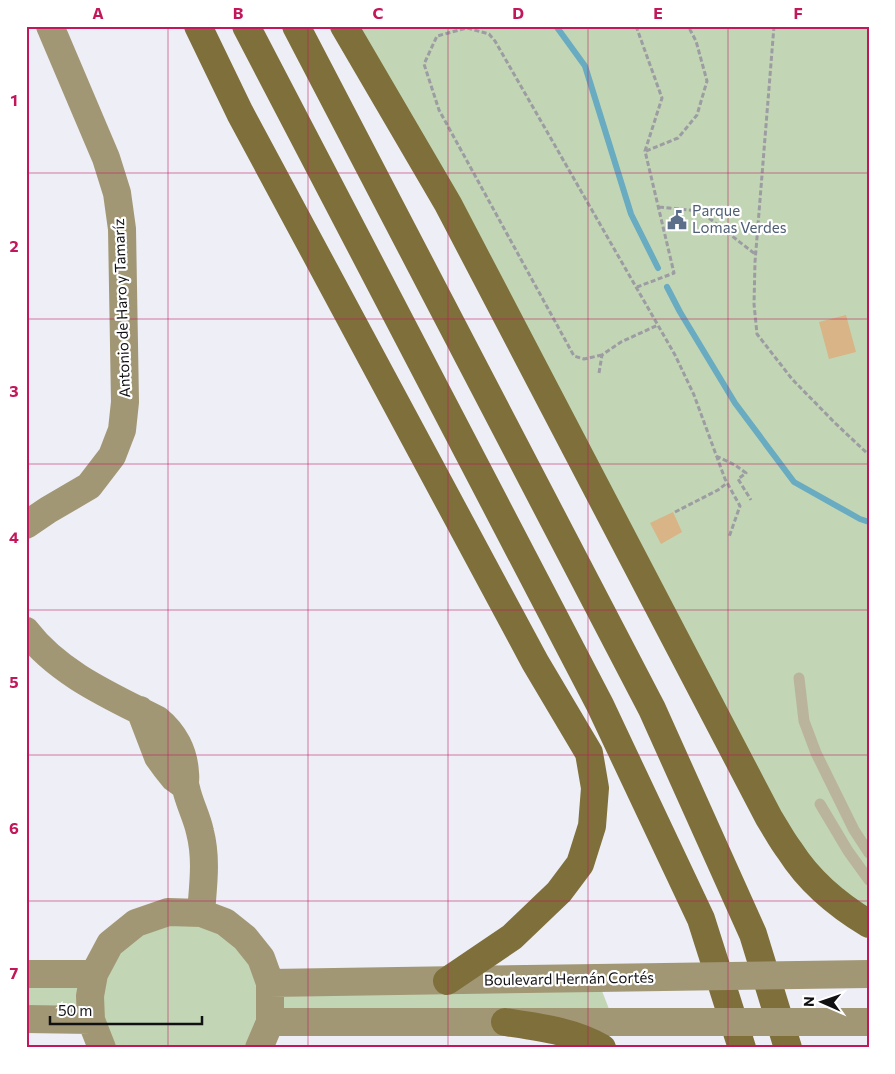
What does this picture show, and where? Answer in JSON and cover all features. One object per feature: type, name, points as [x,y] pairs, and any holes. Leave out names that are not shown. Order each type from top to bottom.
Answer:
[{"type":"highway","points":[[198,26],[240,113],[535,662],[588,753],[595,788],[592,826],[580,864],[559,892],[512,937],[447,981]]},
{"type":"highway","points":[[246,26],[600,704],[701,919],[742,1048]]},
{"type":"highway","points":[[296,26],[652,709],[753,934],[788,1048]]},
{"type":"highway","points":[[344,26],[448,204],[790,853],[811,878],[832,898],[869,924]]},
{"type":"highway","points":[[505,1022],[573,1035],[602,1048]]},
{"type":"main road","name":"Antonio de Haro y Tamaríz","points":[[34,516],[89,486],[112,456],[122,430],[125,402],[122,229],[117,193],[106,158],[50,26]]},
{"type":"main road","points":[[26,631],[34,641],[68,671],[140,710],[158,757],[174,778],[185,786],[201,833],[205,867],[201,913]]},
{"type":"main road","points":[[102,1048],[91,1020],[90,996],[94,974],[110,944],[136,923],[168,912],[201,913],[225,922],[245,938],[261,958],[270,983],[270,1022],[259,1048]]},
{"type":"main road","points":[[26,974],[94,974]]},
{"type":"main road","name":"Boulevard Hernán Cortés","points":[[270,983],[869,974]]},
{"type":"main road","points":[[26,1019],[91,1020]]},
{"type":"main road","points":[[270,1022],[869,1022]]},
{"type":"lane","points":[[799,678],[804,721],[816,753],[854,830],[869,853]]},
{"type":"lane","points":[[820,804],[848,851],[869,880]]},
{"type":"lane","points":[[848,851],[862,842]]},
{"type":"path","points":[[636,26],[662,98],[645,151],[674,273],[637,287]]},
{"type":"path","points":[[645,151],[678,138],[697,115],[707,81],[696,41],[688,26]]},
{"type":"path","points":[[774,26],[755,254],[754,304],[757,334],[792,379],[835,424],[869,454]]},
{"type":"path","points":[[658,325],[621,342],[602,355],[584,359],[574,356],[439,110],[424,64],[437,36],[467,28],[489,34],[495,41],[675,354],[694,395],[727,483],[740,506],[729,537]]},
{"type":"path","points":[[658,207],[700,211],[755,254]]},
{"type":"path","points":[[599,373],[602,355]]},
{"type":"path","points":[[716,456],[735,465],[746,473],[738,479],[751,500]]},
{"type":"path","points":[[675,512],[718,490],[727,483]]},
{"type":"green space","points":[[344,26],[869,26],[869,923],[813,878]]},
{"type":"green space","points":[[166,917],[221,926],[267,983],[254,1048],[108,1048],[92,1004],[109,952]]},
{"type":"green space","points":[[92,974],[88,1019],[26,1013],[26,979]]},
{"type":"green space","points":[[597,978],[614,1022],[271,1021],[272,984]]},
{"type":"building","points":[[846,315],[856,352],[829,359],[819,322]]},
{"type":"building","points":[[673,512],[682,532],[661,544],[650,523]]},
{"type":"waterway","points":[[556,26],[585,66],[631,214],[658,268]]},
{"type":"waterway","points":[[667,287],[735,403],[794,482],[860,519],[869,522]]},
{"type":"place","name":"Parque Lomas Verdes","points":[[677,220]]}]
